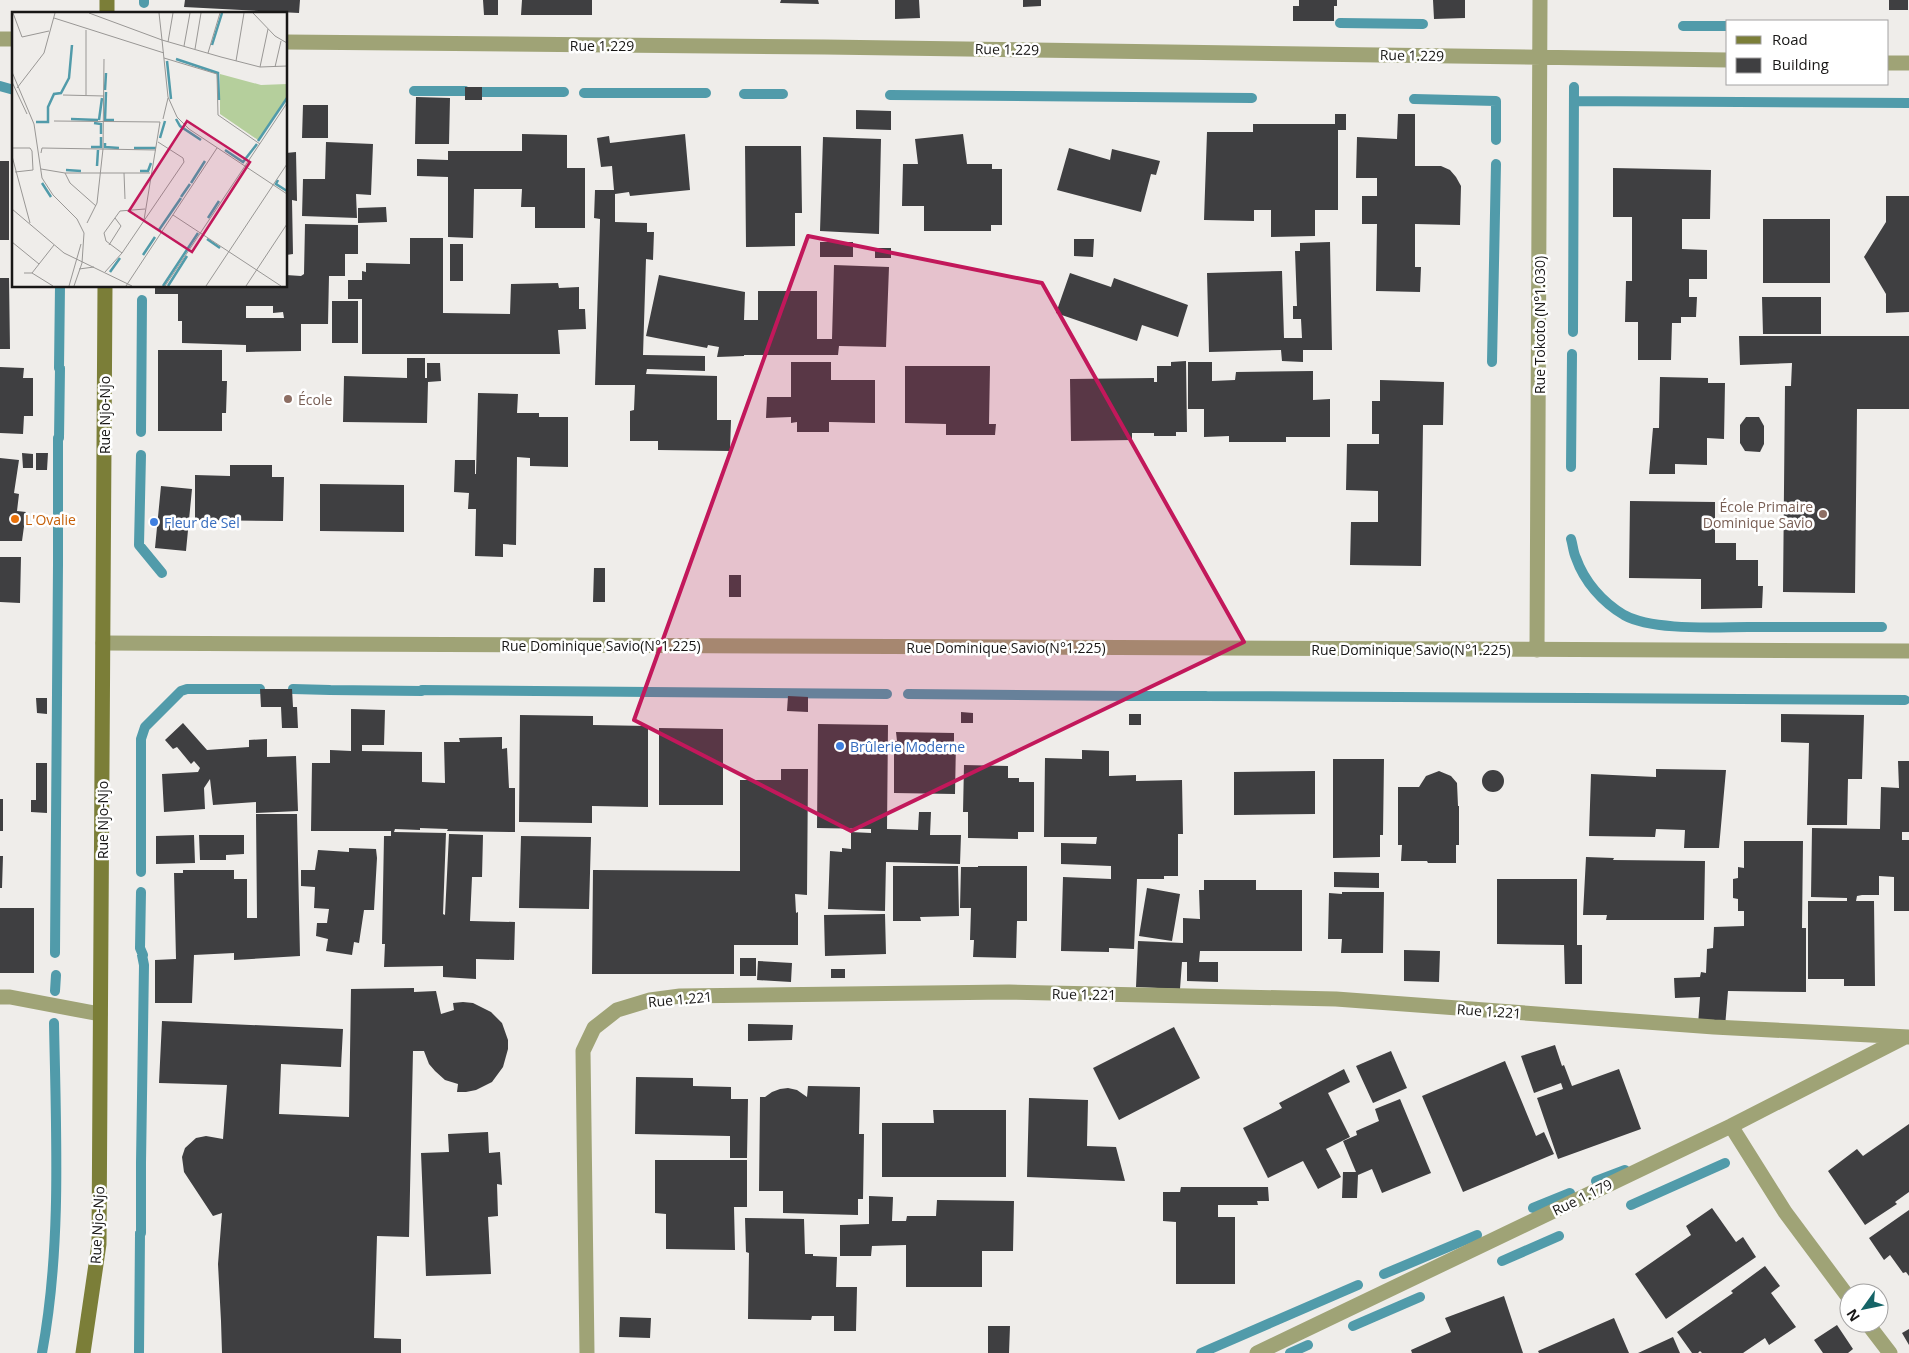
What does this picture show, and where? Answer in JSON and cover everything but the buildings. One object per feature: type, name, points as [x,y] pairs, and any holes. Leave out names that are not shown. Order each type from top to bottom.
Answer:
[{"type":"main road","name":"Rue Njo-Njo","points":[[84,1353],[99,1244],[105,288]]},
{"type":"street","name":"Rue Tokoto (N°1.030)","points":[[1537,650],[1540,0]]},
{"type":"street","name":"Rue 1.229","points":[[288,42],[815,47],[1726,60]]},
{"type":"street","points":[[1889,63],[1909,63]]},
{"type":"street","name":"Rue Dominique Savio(N°1.225)","points":[[103,643],[1909,651]]},
{"type":"street","name":"Rue 1.221","points":[[587,1353],[583,1051],[594,1028],[617,1010],[650,1000],[680,996],[1009,992],[1336,999],[1714,1028],[1907,1037]]},
{"type":"street","points":[[0,997],[10,997],[100,1014]]},
{"type":"street","name":"Rue 1.179","points":[[1257,1353],[1731,1126],[1907,1037]]},
{"type":"street","points":[[1731,1126],[1785,1212],[1839,1285]]},
{"type":"street","points":[[1875,1333],[1890,1353]]},
{"type":"highlighted area","points":[[808,236],[1042,283],[1244,642],[851,831],[634,720]]},
{"type":"waterway","points":[[1340,23],[1423,24]]},
{"type":"waterway","points":[[1683,26],[1726,26]]},
{"type":"waterway","points":[[0,86],[12,89]]},
{"type":"waterway","points":[[1573,332],[1574,87]]},
{"type":"waterway","points":[[414,91],[465,91]]},
{"type":"waterway","points":[[482,92],[564,92]]},
{"type":"waterway","points":[[584,93],[706,93]]},
{"type":"waterway","points":[[744,94],[783,94]]},
{"type":"waterway","points":[[890,95],[1252,98]]},
{"type":"waterway","points":[[1414,99],[1496,101],[1496,140]]},
{"type":"waterway","points":[[1575,101],[1909,103]]},
{"type":"waterway","points":[[1492,362],[1496,164]]},
{"type":"waterway","points":[[59,368],[60,288]]},
{"type":"waterway","points":[[141,432],[142,300]]},
{"type":"waterway","points":[[1571,467],[1572,354]]},
{"type":"waterway","points":[[59,438],[60,368]]},
{"type":"waterway","points":[[58,438],[58,565]]},
{"type":"waterway","points":[[141,455],[139,545],[162,573]]},
{"type":"waterway","points":[[1571,539],[1579,567],[1589,583],[1608,604],[1624,615],[1636,620],[1651,624],[1685,627],[1882,627]]},
{"type":"waterway","points":[[55,953],[58,564]]},
{"type":"waterway","points":[[141,739],[145,727],[181,691],[187,689],[260,689]]},
{"type":"waterway","points":[[293,689],[330,690]]},
{"type":"waterway","points":[[330,690],[422,691]]},
{"type":"waterway","points":[[422,690],[887,694]]},
{"type":"waterway","points":[[908,694],[1131,696]]},
{"type":"waterway","points":[[1131,696],[1206,696]]},
{"type":"waterway","points":[[1205,696],[1582,698]]},
{"type":"waterway","points":[[1583,698],[1905,700]]},
{"type":"waterway","points":[[141,739],[141,836]]},
{"type":"waterway","points":[[141,836],[141,872]]},
{"type":"waterway","points":[[141,892],[140,948],[143,955]]},
{"type":"waterway","points":[[141,1163],[144,965],[142,955]]},
{"type":"waterway","points":[[55,991],[56,975]]},
{"type":"waterway","points":[[42,1353],[53,1271],[55,1230],[54,1023]]},
{"type":"waterway","points":[[141,1162],[141,1233]]},
{"type":"waterway","points":[[1631,1205],[1725,1163]]},
{"type":"waterway","points":[[1596,1181],[1625,1170]]},
{"type":"waterway","points":[[1533,1208],[1570,1193]]},
{"type":"waterway","points":[[139,1353],[140,1233]]},
{"type":"waterway","points":[[1384,1274],[1477,1235]]},
{"type":"waterway","points":[[1502,1261],[1559,1236]]},
{"type":"waterway","points":[[1201,1353],[1358,1285]]},
{"type":"waterway","points":[[1353,1326],[1420,1297]]},
{"type":"waterway","points":[[1290,1353],[1308,1345]]},
{"type":"place","name":"École","points":[[288,399]]},
{"type":"place","name":"École Primaire Dominique Savio","points":[[1823,514]]},
{"type":"place","name":"L'Ovalie","points":[[15,519]]},
{"type":"place","name":"Fleur de Sel","points":[[154,522]]},
{"type":"place","name":"Brûlerie Moderne","points":[[840,746]]}]
